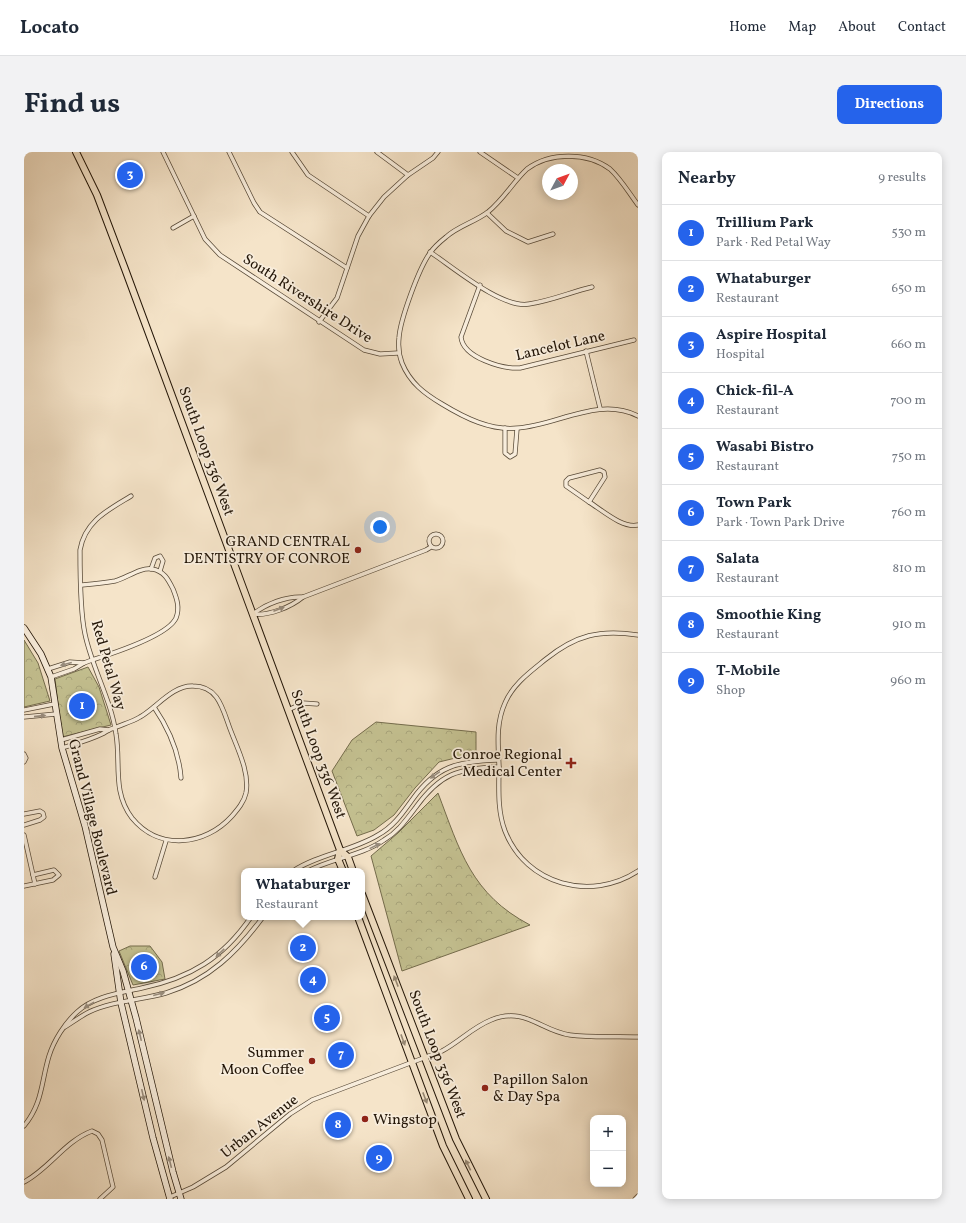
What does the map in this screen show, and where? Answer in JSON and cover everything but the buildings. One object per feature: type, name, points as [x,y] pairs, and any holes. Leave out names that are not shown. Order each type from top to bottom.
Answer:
[{"type":"main road","name":"South Loop 336 West","points":[[76,152],[97,196],[125,268],[340,850]]},
{"type":"main road","points":[[342,868],[338,859],[340,850],[348,856],[352,868]]},
{"type":"main road","name":"South Loop 336 West","points":[[365,902],[456,1139],[486,1199]]},
{"type":"main road","name":"South Loop 336 West","points":[[359,920],[443,1146],[469,1199]]},
{"type":"street","name":"South Rivershire Drive","points":[[163,152],[205,239],[220,255],[319,322],[364,350],[380,354],[398,353]]},
{"type":"street","points":[[229,152],[260,212],[347,268]]},
{"type":"street","points":[[292,152],[308,175],[369,216]]},
{"type":"street","points":[[377,152],[408,175]]},
{"type":"street","points":[[319,322],[337,298],[358,236],[369,216],[384,197],[408,175],[433,158],[438,152]]},
{"type":"street","points":[[480,152],[518,178]]},
{"type":"street","points":[[638,205],[610,169],[600,161],[577,153],[564,152],[537,160],[518,178],[503,198],[487,213],[448,235],[430,252],[421,270],[401,325],[398,353],[406,373],[417,387],[425,394],[454,412],[475,422],[506,428],[540,426],[600,408],[621,409],[638,416]]},
{"type":"street","points":[[487,213],[506,231],[528,242],[553,234]]},
{"type":"street","points":[[172,228],[194,216]]},
{"type":"street","points":[[430,252],[505,301],[519,305],[529,304],[592,286]]},
{"type":"street","name":"Lancelot Lane","points":[[480,285],[461,337],[464,346],[488,362],[512,368],[634,340]]},
{"type":"street","points":[[586,351],[600,408]]},
{"type":"street","points":[[506,428],[505,453],[510,457],[515,454],[517,428]]},
{"type":"street","points":[[589,502],[605,479],[605,475],[602,471],[569,478],[565,484],[568,488],[589,502],[624,524],[633,526],[638,524]]},
{"type":"street","name":"Red Petal Way","points":[[131,496],[98,518],[86,531],[80,550],[85,634],[92,660],[115,727],[118,788],[124,806],[138,824],[152,834],[166,840]]},
{"type":"street","points":[[253,614],[263,615],[296,602],[303,597],[431,547],[441,547],[443,540],[440,535],[434,534],[429,538],[431,547]]},
{"type":"street","points":[[151,569],[155,558],[160,556],[164,561],[160,571]]},
{"type":"street","points":[[50,677],[74,669],[84,663],[147,639],[167,629],[172,624],[178,612],[178,605],[168,578],[160,571],[151,569],[143,570],[117,580],[82,585]]},
{"type":"street","points":[[253,614],[261,608],[293,596],[303,597]]},
{"type":"street","name":"Grand Village Boulevard","points":[[24,628],[36,644],[48,669],[62,748],[85,826],[113,947],[121,1003],[153,1138],[170,1198]]},
{"type":"street","points":[[638,635],[607,632],[585,636],[564,645],[524,677],[510,693],[500,715],[498,729],[500,806],[506,832],[518,853],[537,872],[561,884],[580,887],[595,887],[619,882],[638,871]]},
{"type":"street","points":[[48,669],[70,662],[84,663]]},
{"type":"street","points":[[62,748],[102,734],[115,727],[140,718],[182,687],[198,686],[211,691],[216,696],[223,707],[246,778],[246,794],[243,801],[224,825],[200,839],[183,842],[166,840],[155,877]]},
{"type":"street","points":[[288,710],[303,703],[317,704]]},
{"type":"street","points":[[24,710],[54,704]]},
{"type":"street","points":[[154,707],[171,735],[177,755],[181,778]]},
{"type":"street","points":[[24,717],[56,714]]},
{"type":"street","points":[[61,740],[100,729],[109,730]]},
{"type":"street","points":[[24,754],[26,758],[24,762]]},
{"type":"street","points":[[299,868],[340,850],[376,837],[388,829],[397,820],[420,789],[441,771],[466,762],[498,760]]},
{"type":"street","points":[[316,868],[383,842],[403,824],[427,792],[444,778],[468,769],[499,767]]},
{"type":"street","points":[[24,814],[40,811],[43,813],[44,817],[40,820],[24,825]]},
{"type":"street","points":[[397,820],[403,824]]},
{"type":"street","points":[[24,836],[35,884]]},
{"type":"street","points":[[24,886],[53,880],[59,875],[54,870],[33,875]]},
{"type":"street","points":[[24,1126],[36,1109],[42,1095],[49,1056],[53,1046],[68,1022],[78,1011],[86,1005],[104,997],[169,981],[207,964],[227,946],[249,920]]},
{"type":"street","points":[[65,1027],[89,1012],[176,989],[210,972],[233,954],[261,920]]},
{"type":"street","name":"Grand Village Boulevard","points":[[113,947],[123,971],[180,1196]]},
{"type":"street","name":"Urban Avenue","points":[[170,1198],[180,1196],[226,1167],[290,1114],[312,1100],[450,1047],[481,1025],[502,1017],[517,1016],[528,1019],[568,1035],[638,1037]]},
{"type":"street","points":[[138,1073],[148,1070]]},
{"type":"street","points":[[24,1182],[36,1176],[75,1141],[92,1131],[98,1134],[102,1140],[113,1187],[100,1199]]},
{"type":"street","points":[[153,1138],[164,1136]]},
{"type":"street","points":[[635,1199],[638,1196]]},
{"type":"green space","points":[[24,640],[38,663],[50,701],[24,707]]},
{"type":"green space","points":[[88,667],[99,687],[111,725],[62,737],[55,679]]},
{"type":"green space","points":[[376,722],[476,732],[476,753],[439,762],[415,788],[394,815],[374,830],[357,836],[332,771],[352,740]]},
{"type":"green space","points":[[438,793],[461,852],[481,885],[510,913],[530,925],[402,971],[371,856],[398,833]]},
{"type":"green space","points":[[130,946],[150,946],[162,962],[165,979],[133,985],[119,951]]},
{"type":"place","name":"Aspire Hospital","points":[[130,175]]},
{"type":"place","name":"GRAND CENTRAL DENTISTRY OF CONROE","points":[[358,550]]},
{"type":"place","name":"Trillium Park","points":[[82,706]]},
{"type":"place","name":"Conroe Regional Medical Center","points":[[571,763]]},
{"type":"place","name":"Whataburger","points":[[303,948]]},
{"type":"place","name":"Town Park","points":[[144,967]]},
{"type":"place","name":"Chick-fil-A","points":[[313,980]]},
{"type":"place","name":"Wasabi Bistro","points":[[327,1018]]},
{"type":"place","name":"Salata","points":[[341,1055]]},
{"type":"place","name":"Summer Moon Coffee","points":[[312,1061]]},
{"type":"place","name":"Papillon Salon & Day Spa","points":[[485,1088]]},
{"type":"place","name":"Wingstop","points":[[365,1119]]},
{"type":"place","name":"Smoothie King","points":[[338,1125]]},
{"type":"place","name":"T-Mobile","points":[[379,1158]]}]
